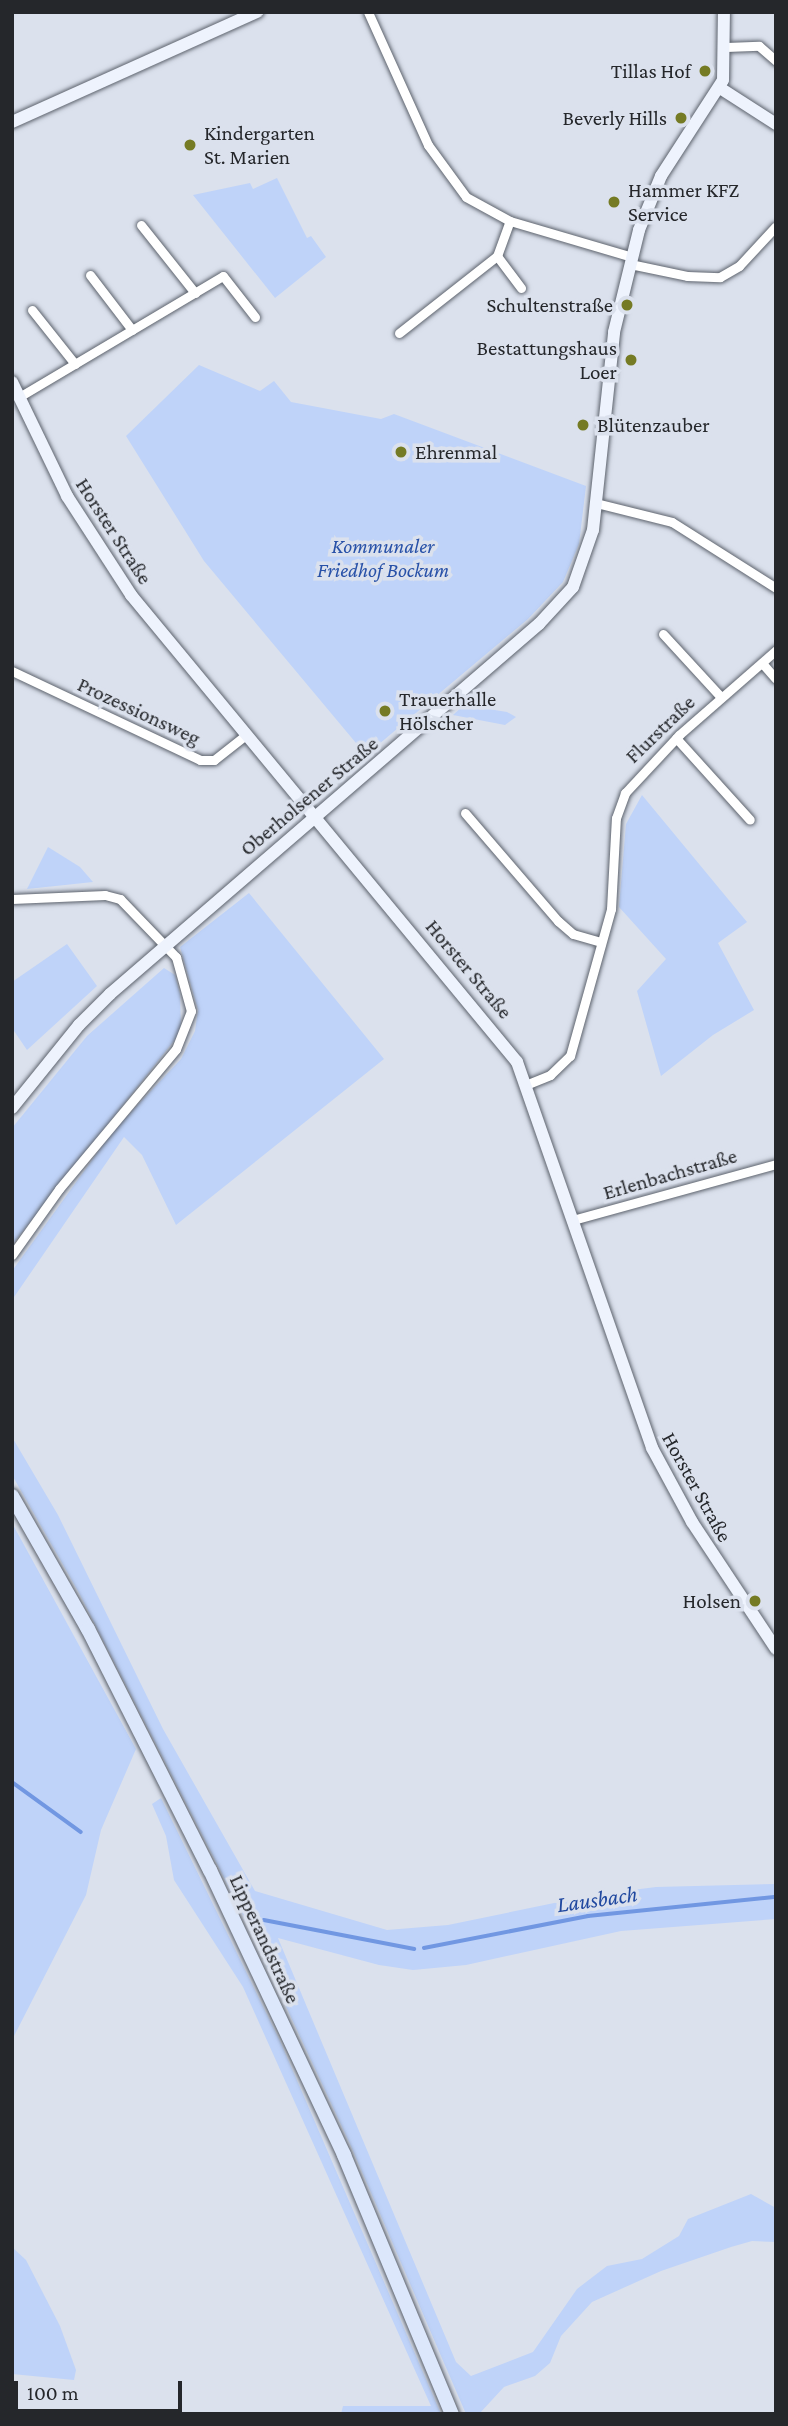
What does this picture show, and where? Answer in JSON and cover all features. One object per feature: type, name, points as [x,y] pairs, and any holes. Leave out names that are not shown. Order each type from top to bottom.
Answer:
[{"type":"main road","name":"Lipperandstraße","points":[[12,1496],[88,1629],[210,1870],[344,2155],[452,2414]]},
{"type":"street","points":[[12,122],[257,12]]},
{"type":"street","points":[[368,12],[444,171],[466,198],[510,221],[687,276],[720,277],[739,266],[776,226]]},
{"type":"street","points":[[724,12],[726,47],[720,88],[776,124]]},
{"type":"street","points":[[726,47],[759,46],[776,61]]},
{"type":"street","name":"Oberholsener Straße","points":[[12,1108],[79,1025],[165,944],[316,816],[567,594],[588,554],[614,332],[631,260],[661,176],[720,88]]},
{"type":"street","points":[[399,333],[497,256],[510,221]]},
{"type":"street","points":[[141,225],[195,293]]},
{"type":"street","points":[[497,256],[521,288]]},
{"type":"street","points":[[90,275],[132,330]]},
{"type":"street","points":[[19,397],[223,276],[255,317]]},
{"type":"street","points":[[32,310],[75,364]]},
{"type":"street","name":"Horster Straße","points":[[12,382],[67,496],[113,569],[503,1040],[528,1084],[652,1448],[692,1522],[776,1649]]},
{"type":"street","points":[[596,503],[672,522],[776,588]]},
{"type":"street","points":[[663,634],[720,696]]},
{"type":"street","name":"Flurstraße","points":[[528,1084],[550,1075],[570,1056],[611,909],[615,818],[625,793],[720,696],[776,650]]},
{"type":"street","points":[[762,663],[776,678]]},
{"type":"street","name":"Prozessionsweg","points":[[12,671],[200,760],[214,760],[247,734]]},
{"type":"street","points":[[676,738],[750,820]]},
{"type":"street","points":[[465,813],[558,921],[573,934],[601,942]]},
{"type":"street","points":[[12,900],[112,896],[130,905],[165,944],[184,972],[191,1011],[187,1028],[176,1049],[60,1189],[12,1255]]},
{"type":"street","name":"Erlenbachstraße","points":[[573,1220],[776,1164]]},
{"type":"green space","points":[[277,178],[307,238],[311,236],[326,257],[275,298],[193,195],[250,183],[253,189]]},
{"type":"green space","name":"Kommunaler Friedhof Bockum","points":[[199,365],[260,391],[274,381],[291,402],[381,419],[394,414],[586,486],[579,544],[563,582],[528,619],[366,755],[204,561],[126,436]]},
{"type":"green space","points":[[464,705],[507,712],[516,717],[505,725],[453,715]]},
{"type":"green space","points":[[642,795],[747,922],[718,943],[754,1010],[713,1035],[661,1076],[637,991],[666,959],[619,907],[626,824]]},
{"type":"green space","points":[[48,847],[80,867],[93,882],[27,889]]},
{"type":"green space","points":[[249,893],[384,1059],[176,1225],[142,1155],[124,1137],[12,1300],[12,1271],[113,1131],[181,1059],[195,1031],[198,1010],[180,947]]},
{"type":"green space","points":[[67,944],[97,986],[27,1050],[12,1028],[12,982]]},
{"type":"green space","points":[[164,968],[175,975],[180,994],[181,1032],[12,1245],[12,1128],[87,1036]]},
{"type":"green space","points":[[12,1437],[58,1515],[163,1729],[255,1891],[387,1930],[448,1925],[593,1895],[656,1887],[776,1884],[776,1919],[621,1931],[466,1965],[413,1970],[379,1965],[278,1938],[456,2362],[471,2376],[533,2352],[577,2289],[607,2266],[642,2259],[679,2236],[688,2219],[751,2194],[776,2208],[776,2242],[752,2241],[731,2247],[661,2271],[592,2302],[561,2336],[550,2363],[535,2376],[504,2387],[479,2414],[466,2414],[350,2144],[248,1925],[79,1593],[12,1475]]},
{"type":"green space","points":[[12,1523],[136,1749],[101,1830],[86,1895],[12,2040]]},
{"type":"green space","points":[[161,1798],[280,2041],[441,2414],[341,2414],[343,2406],[431,2406],[243,1987],[174,1880],[166,1836],[152,1804]]},
{"type":"green space","points":[[12,2247],[26,2260],[60,2326],[76,2370],[74,2380],[12,2374]]},
{"type":"waterway","name":"Lausbach","points":[[12,1782],[81,1832]]},
{"type":"waterway","name":"Lausbach","points":[[424,1948],[588,1916],[776,1897]]},
{"type":"waterway","name":"Lausbach","points":[[264,1920],[414,1949]]},
{"type":"place","name":"Tillas Hof","points":[[705,71]]},
{"type":"place","name":"Beverly Hills","points":[[681,118]]},
{"type":"place","name":"Kindergarten St. Marien","points":[[190,145]]},
{"type":"place","name":"Hammer KFZ Service","points":[[614,202]]},
{"type":"place","name":"Schultenstraße","points":[[627,305]]},
{"type":"place","name":"Bestattungshaus Loer","points":[[631,360]]},
{"type":"place","name":"Blütenzauber","points":[[583,425]]},
{"type":"place","name":"Ehrenmal","points":[[401,452]]},
{"type":"place","name":"Trauerhalle Hölscher","points":[[385,711]]},
{"type":"place","name":"Holsen","points":[[755,1601]]}]
